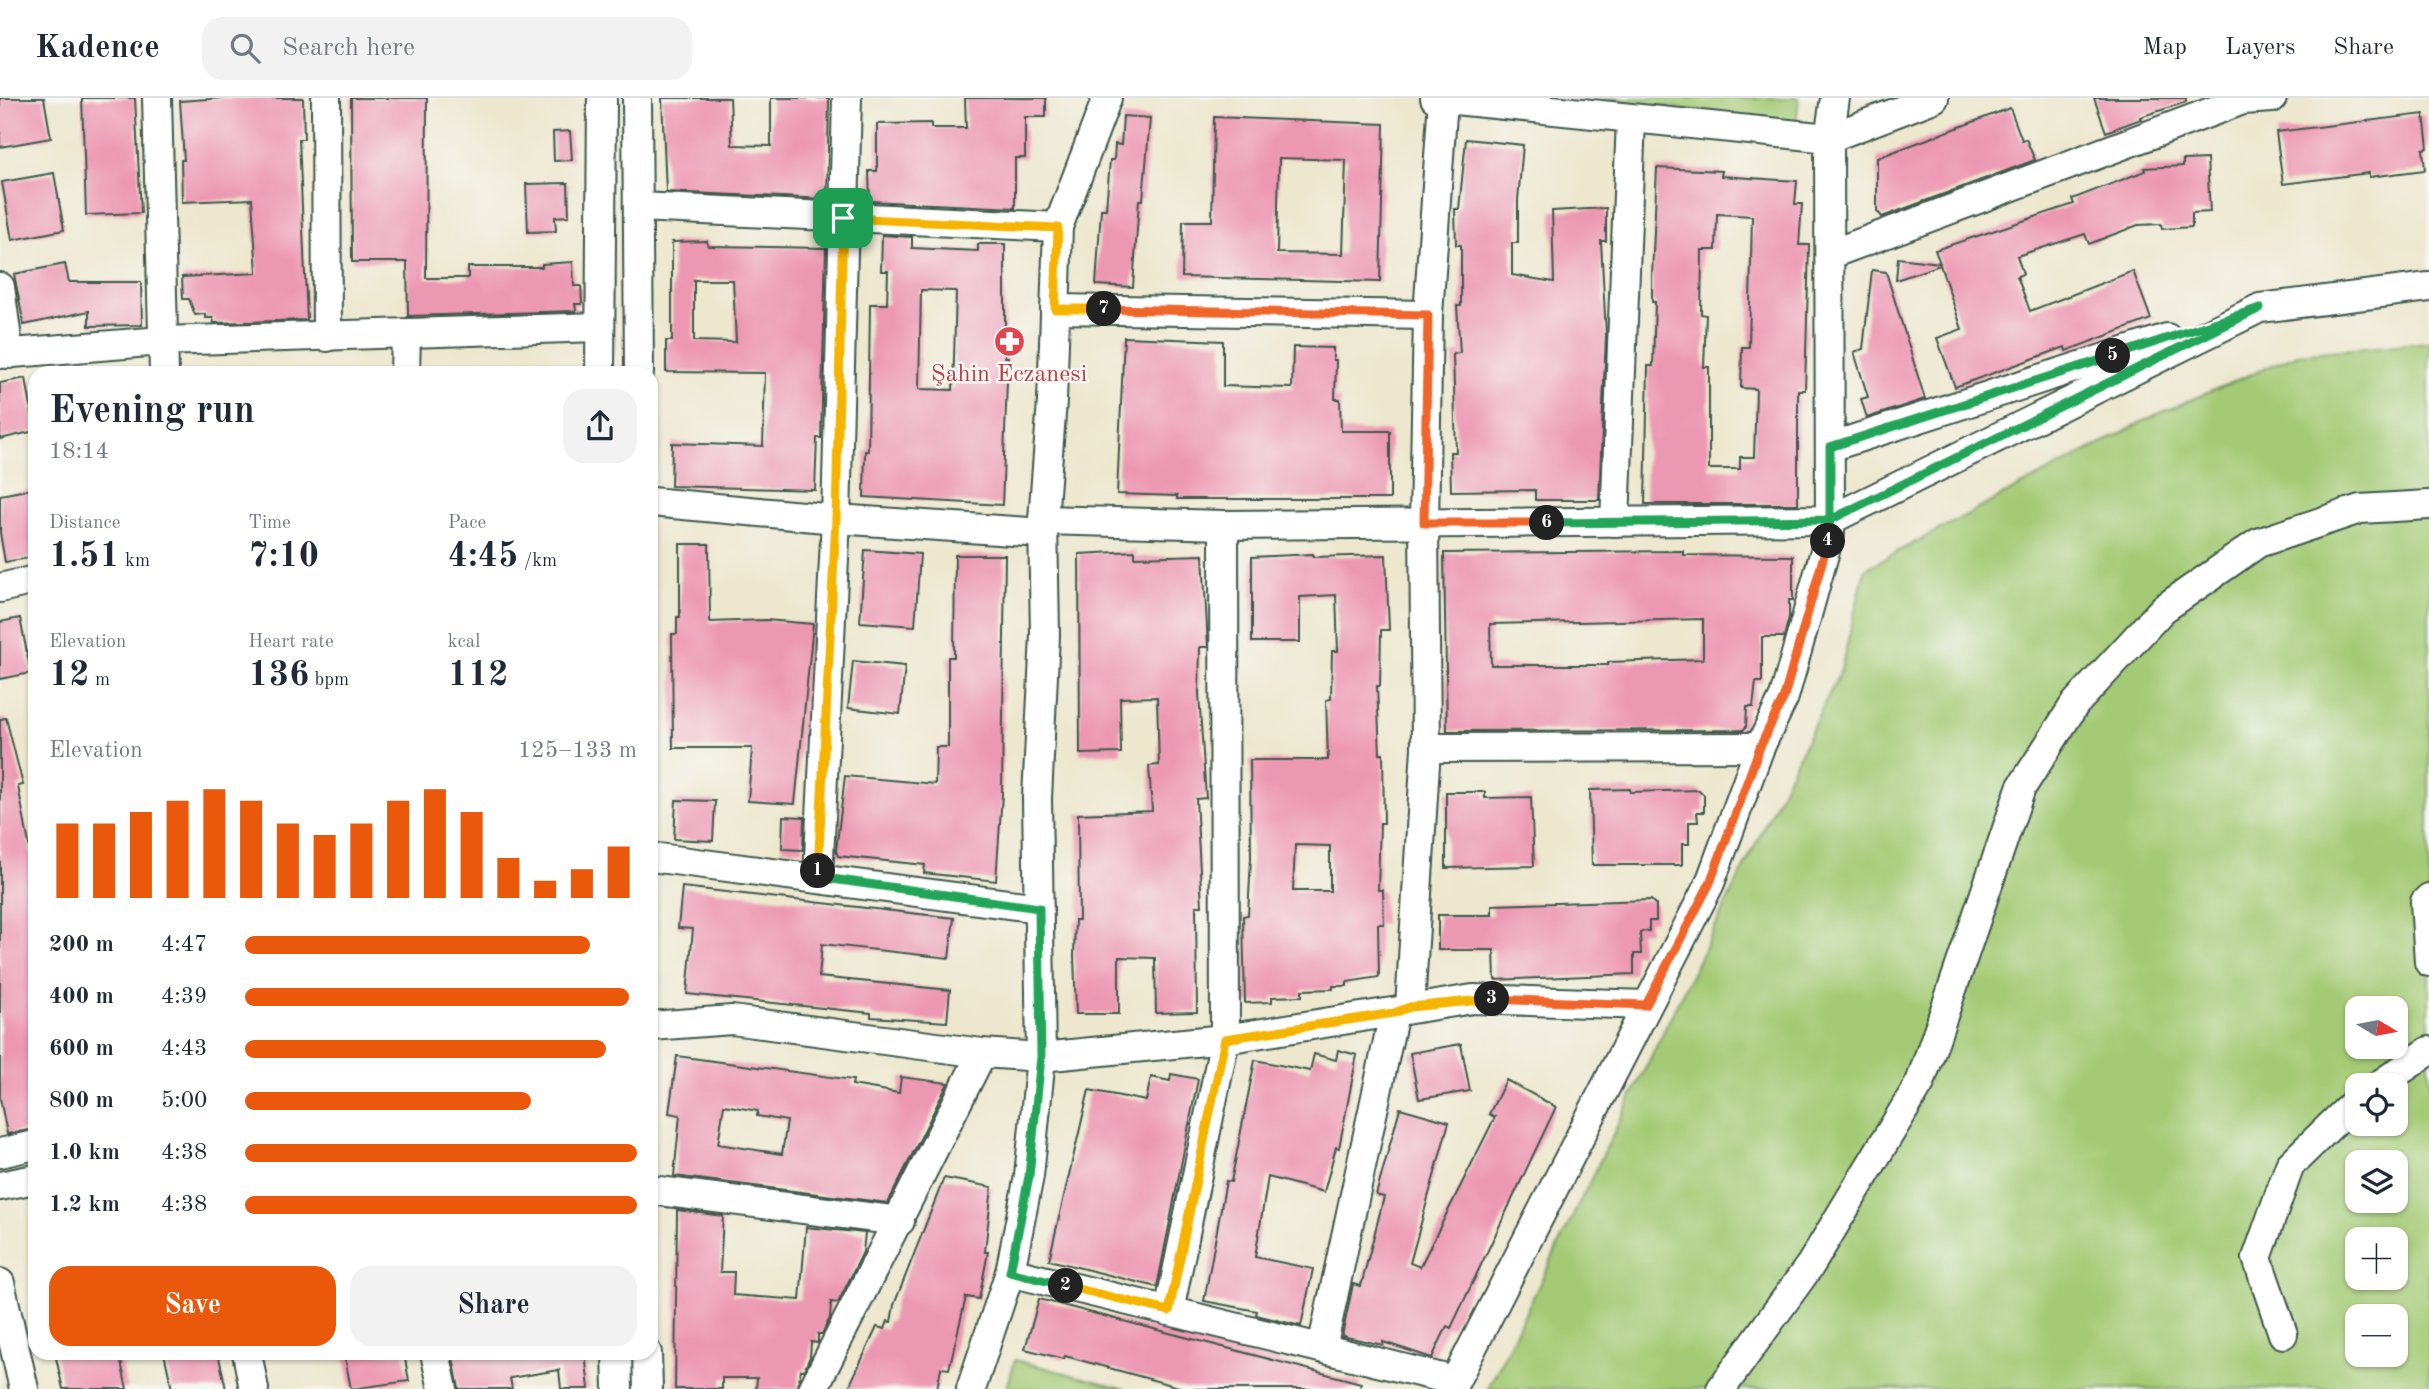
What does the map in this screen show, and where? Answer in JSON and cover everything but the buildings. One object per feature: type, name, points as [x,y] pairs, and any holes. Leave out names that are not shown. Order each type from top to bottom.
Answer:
[{"type":"street","points":[[157,98],[164,366]]},
{"type":"street","points":[[326,98],[327,337]]},
{"type":"street","points":[[600,366],[602,98]]},
{"type":"street","points":[[637,98],[639,366]]},
{"type":"street","points":[[818,877],[836,519],[847,98]]},
{"type":"street","points":[[971,1389],[1010,1272],[1029,1176],[1041,1057],[1037,798],[1045,635],[1043,526],[1052,401],[1058,228],[1107,98]]},
{"type":"street","points":[[1435,98],[1829,138],[1934,98]]},
{"type":"street","points":[[1010,1272],[1322,1348],[1453,1385],[1710,883],[1760,747],[1784,697],[1830,533],[1829,138],[1835,98]]},
{"type":"street","points":[[1831,254],[2243,99],[2272,98]]},
{"type":"street","points":[[1322,1348],[1402,1010],[1426,748],[1424,523],[1428,315],[1443,99]]},
{"type":"street","points":[[1615,522],[1631,119]]},
{"type":"street","points":[[639,207],[1058,228]]},
{"type":"street","points":[[0,287],[5,354],[162,341],[599,327]]},
{"type":"street","points":[[1830,447],[2260,308],[2429,287]]},
{"type":"street","points":[[658,503],[836,519],[1043,526],[1830,520],[2260,308]]},
{"type":"street","points":[[1055,309],[1428,315]]},
{"type":"street","points":[[405,334],[405,366]]},
{"type":"street","points":[[1721,1389],[1811,1264],[1920,1083],[2021,788],[2075,704],[2163,609],[2258,543],[2360,509],[2429,505]]},
{"type":"street","points":[[1169,1311],[1225,1039],[1224,525]]},
{"type":"street","points":[[0,589],[28,582]]},
{"type":"street","points":[[1426,748],[1760,747]]},
{"type":"street","points":[[658,858],[1039,908]]},
{"type":"street","points":[[2429,898],[2425,902],[2429,962]]},
{"type":"street","points":[[658,1025],[732,1020],[982,1053],[1041,1057],[1225,1039],[1473,999],[1646,1005]]},
{"type":"street","points":[[2397,1073],[2429,1051]]},
{"type":"street","points":[[813,1389],[900,1221],[982,1053]]},
{"type":"street","points":[[2283,1334],[2257,1258],[2290,1165],[2345,1112]]},
{"type":"street","points":[[0,1153],[28,1147]]},
{"type":"street","points":[[0,1186],[28,1180]]},
{"type":"street","points":[[658,1191],[900,1221]]},
{"type":"street","points":[[0,1283],[24,1389]]},
{"type":"street","points":[[248,1360],[254,1389]]},
{"type":"street","points":[[437,1360],[443,1389]]},
{"type":"street","points":[[617,1360],[618,1389]]},
{"type":"street","points":[[647,1360],[648,1389]]},
{"type":"green space","points":[[1604,98],[1799,98],[1796,124]]},
{"type":"green space","points":[[2429,342],[2429,1389],[1488,1389],[1841,670],[1865,569],[2151,417],[2298,354]]},
{"type":"green space","points":[[1015,1360],[1126,1389],[1007,1389]]},
{"type":"place","name":"Şahin Eczanesi","points":[[1009,341]]},
{"type":"route","points":[[843,218],[836,519],[818,877],[1039,908],[1041,1057],[1029,1176],[1010,1272],[1169,1311],[1225,1039],[1394,1013],[1410,1007],[1473,999],[1646,1005],[1710,883],[1760,747],[1784,697],[1830,533],[1830,520],[2260,308],[1830,447],[1830,520],[1424,523],[1428,315],[1055,309],[1058,228],[843,218]]}]
